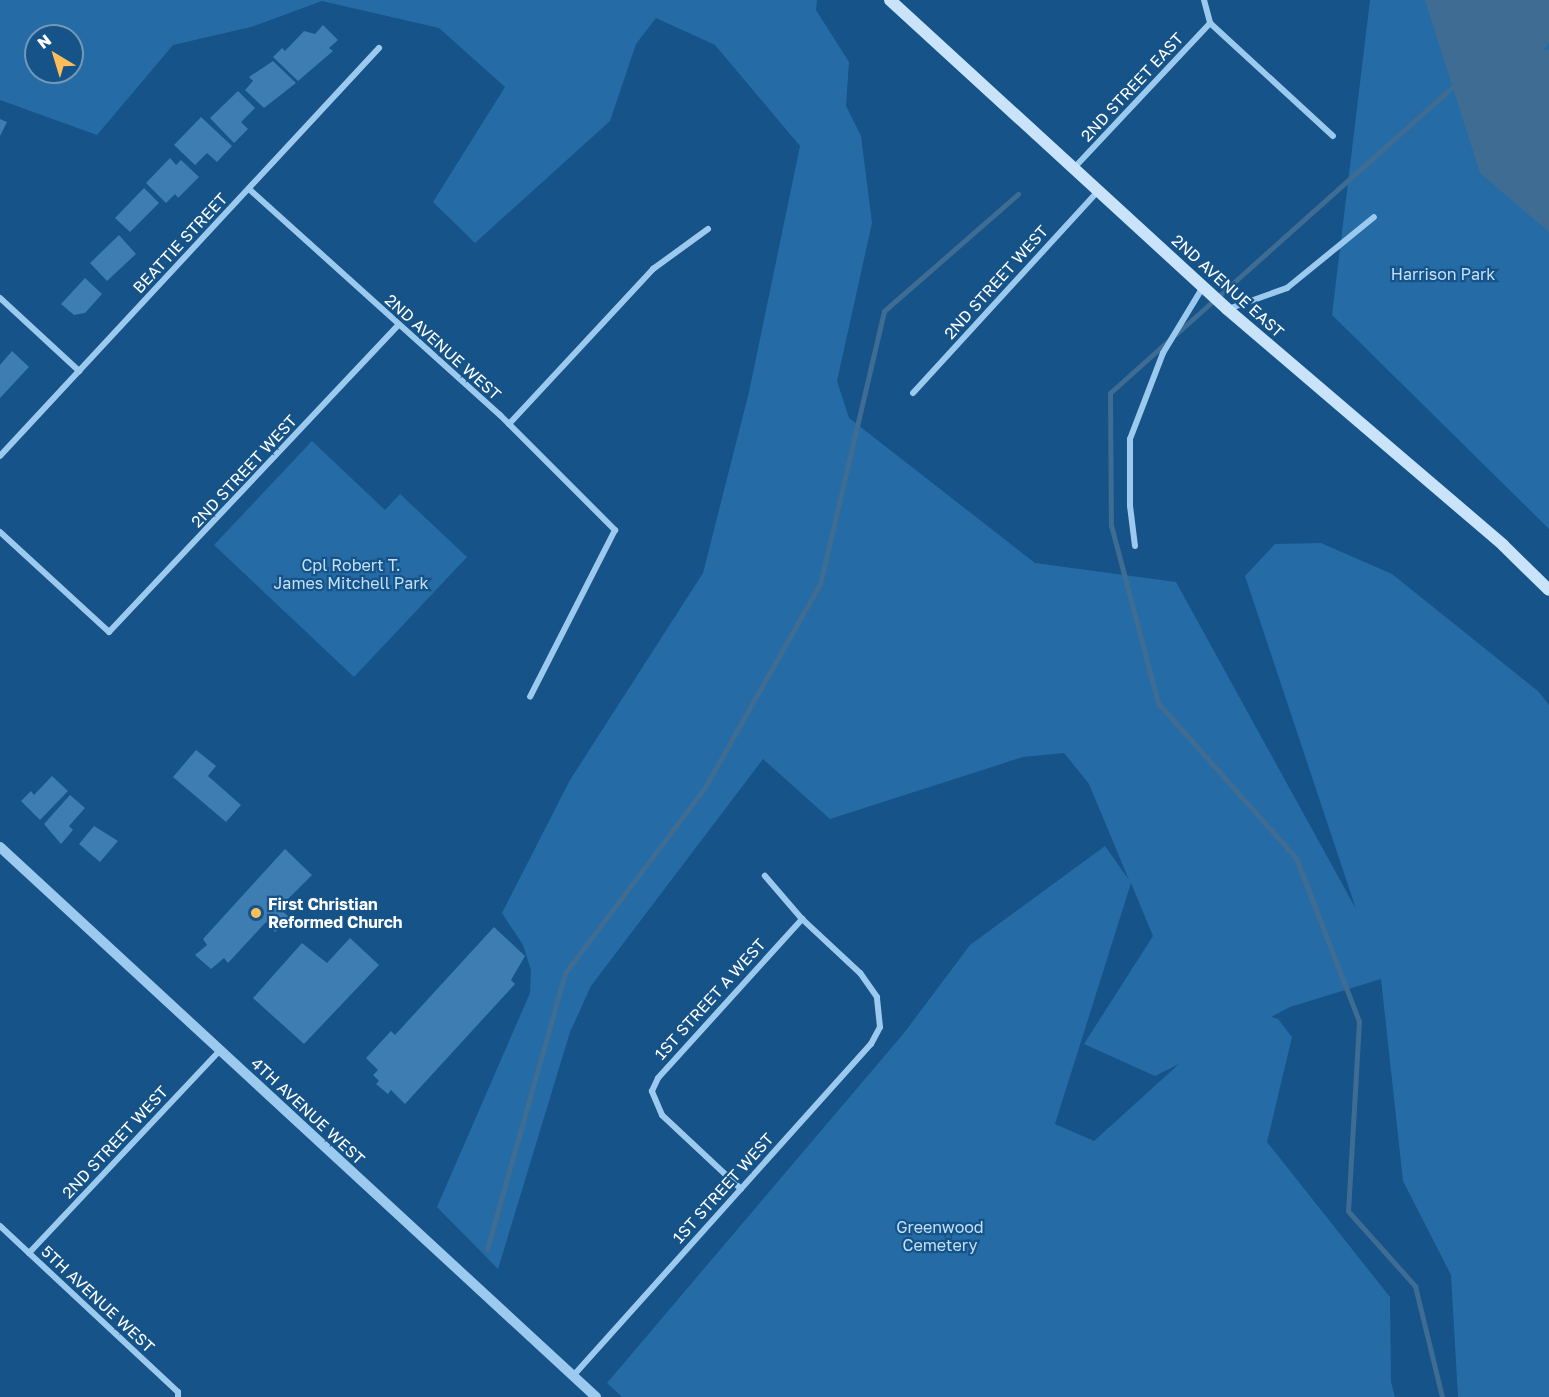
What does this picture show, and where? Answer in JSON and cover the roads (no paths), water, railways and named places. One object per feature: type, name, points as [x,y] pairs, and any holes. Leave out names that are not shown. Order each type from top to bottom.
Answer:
[{"type":"main road","name":"2ND AVENUE EAST","points":[[890,0],[1227,309],[1503,544],[1549,590]]},
{"type":"street","points":[[1204,0],[1210,23],[1334,136]]},
{"type":"street","name":"2ND STREET EAST","points":[[1074,168],[1210,23]]},
{"type":"street","name":"BEATTIE STREET","points":[[0,456],[379,48]]},
{"type":"street","name":"2ND AVENUE WEST","points":[[249,189],[509,424],[615,530],[530,697]]},
{"type":"street","name":"2ND STREET WEST","points":[[913,393],[1099,190]]},
{"type":"street","points":[[1227,309],[1287,288],[1374,217]]},
{"type":"street","points":[[509,424],[653,269],[708,229]]},
{"type":"street","points":[[1135,546],[1130,506],[1130,439],[1163,353],[1203,287]]},
{"type":"street","points":[[0,298],[79,371]]},
{"type":"street","name":"2ND STREET WEST","points":[[0,532],[109,632],[398,326]]},
{"type":"street","name":"4TH AVENUE WEST","points":[[0,847],[596,1397]]},
{"type":"street","points":[[765,876],[802,919]]},
{"type":"street","name":"1ST STREET WEST","points":[[573,1376],[871,1044],[880,1027],[877,997],[860,973],[802,919]]},
{"type":"street","name":"1ST STREET A WEST","points":[[741,1189],[662,1115],[654,1104],[652,1091],[658,1078],[802,919]]},
{"type":"street","name":"2ND STREET WEST","points":[[29,1253],[220,1050]]},
{"type":"street","name":"5TH AVENUE WEST","points":[[0,1226],[178,1395]]},
{"type":"waterway","points":[[1176,334],[1458,82]]},
{"type":"waterway","points":[[487,1249],[565,973],[705,787],[820,584],[884,311],[1018,194]]},
{"type":"waterway","points":[[1169,340],[1110,393],[1111,525],[1158,703],[1296,858],[1359,1021],[1348,1211],[1415,1286],[1442,1397]]},
{"type":"place","name":"First Christian Reformed Church","points":[[256,913]]},
{"type":"park label","name":"Harrison Park","points":[[1443,274]]},
{"type":"park label","name":"Cpl Robert T. James Mitchell Park","points":[[351,574]]},
{"type":"park label","name":"Greenwood Cemetery","points":[[940,1236]]}]
